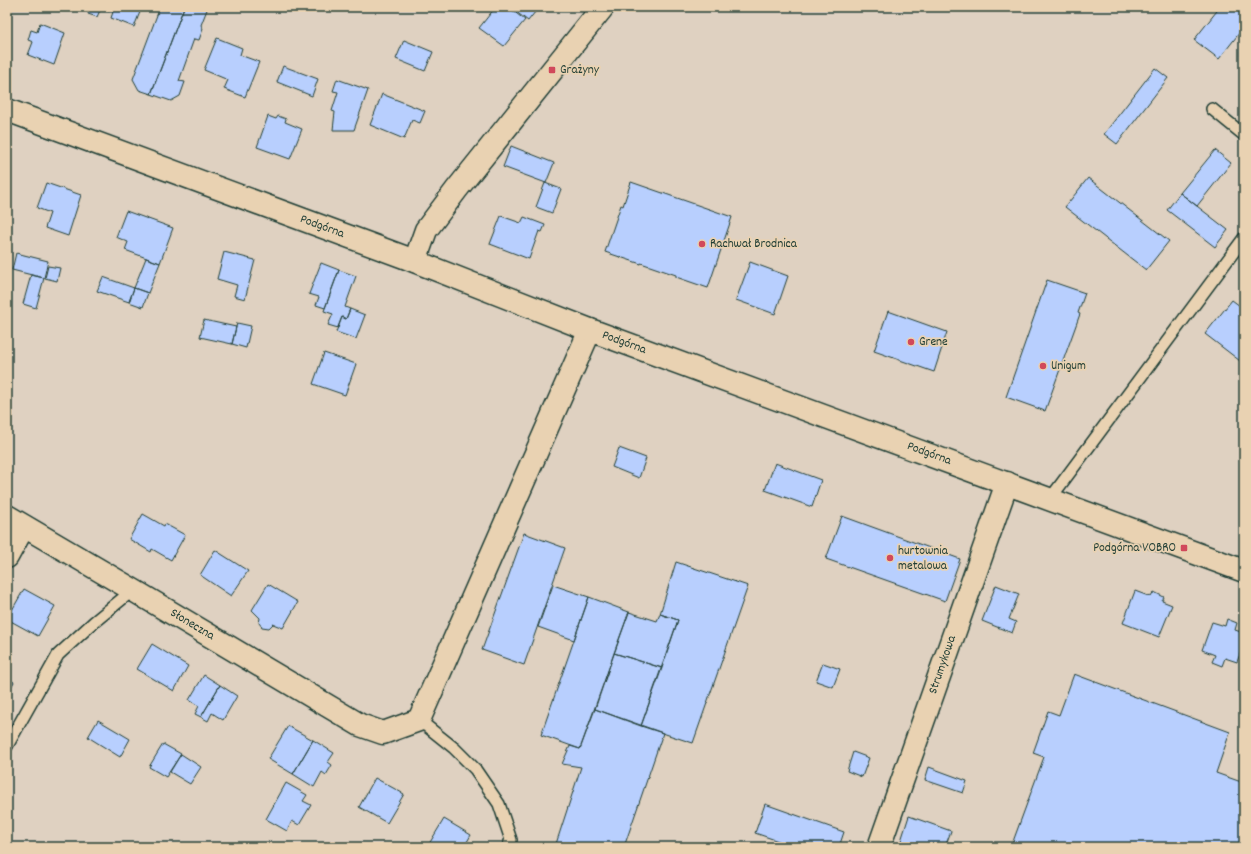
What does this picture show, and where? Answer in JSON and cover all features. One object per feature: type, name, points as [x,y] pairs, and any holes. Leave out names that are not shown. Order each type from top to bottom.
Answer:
[{"type":"street","points":[[415,261],[426,230],[602,7]]},
{"type":"street","name":"Podgórna","points":[[7,110],[415,261],[590,330],[1244,570]]},
{"type":"street","points":[[418,720],[590,330]]},
{"type":"street","name":"Strumykowa","points":[[879,847],[1007,483]]},
{"type":"street","name":"Słoneczna","points":[[7,557],[15,521],[360,725],[383,733],[418,720]]},
{"type":"lane","points":[[1212,109],[1244,135]]},
{"type":"lane","points":[[1050,499],[1244,238]]},
{"type":"lane","points":[[7,746],[58,655],[94,622],[133,590]]},
{"type":"lane","points":[[418,720],[454,748],[475,769],[499,804],[511,840],[508,847]]},
{"type":"building","points":[[90,7],[142,7],[134,27],[111,18],[113,12],[101,8],[97,17],[88,14]]},
{"type":"building","points":[[160,7],[184,7],[151,94],[139,90],[133,79]]},
{"type":"building","points":[[184,7],[208,7],[201,25],[203,29],[199,40],[194,39],[179,81],[185,82],[180,96],[171,101],[151,94]]},
{"type":"building","points":[[491,7],[508,7],[525,20],[504,46],[479,28],[494,9]]},
{"type":"building","points":[[510,7],[539,7],[528,21]]},
{"type":"building","points":[[1220,7],[1244,7],[1244,27],[1219,59],[1194,40]]},
{"type":"building","points":[[40,23],[65,33],[54,65],[28,55],[33,42],[28,40],[31,30],[37,32]]},
{"type":"building","points":[[217,38],[242,48],[240,55],[259,62],[245,97],[224,89],[228,80],[204,70]]},
{"type":"building","points":[[404,40],[433,52],[425,71],[396,59]]},
{"type":"building","points":[[283,66],[318,79],[312,96],[277,82]]},
{"type":"building","points":[[1155,68],[1168,78],[1117,144],[1104,134]]},
{"type":"building","points":[[337,79],[368,90],[354,130],[333,130],[335,112],[332,111],[338,92],[333,91]]},
{"type":"building","points":[[382,94],[425,111],[420,123],[412,120],[404,139],[370,125]]},
{"type":"building","points":[[268,116],[276,119],[278,116],[286,119],[285,122],[302,129],[290,159],[257,147]]},
{"type":"building","points":[[511,146],[554,163],[546,183],[503,167]]},
{"type":"building","points":[[1215,150],[1231,163],[1197,206],[1180,193]]},
{"type":"building","points":[[1088,178],[1169,241],[1146,270],[1065,207]]},
{"type":"building","points":[[631,182],[732,217],[708,288],[676,277],[676,275],[605,252],[621,205],[623,206]]},
{"type":"building","points":[[46,183],[81,195],[68,236],[45,228],[50,213],[37,208]]},
{"type":"building","points":[[545,183],[561,189],[552,213],[536,207]]},
{"type":"building","points":[[1180,193],[1228,230],[1215,247],[1167,210]]},
{"type":"building","points":[[126,211],[173,228],[160,263],[125,250],[128,242],[116,237]]},
{"type":"building","points":[[501,216],[521,223],[524,217],[545,225],[542,232],[539,231],[529,259],[490,244]]},
{"type":"building","points":[[224,252],[255,260],[245,299],[234,296],[237,285],[217,279]]},
{"type":"building","points":[[16,253],[48,261],[44,278],[12,270]]},
{"type":"building","points":[[146,258],[160,263],[148,293],[134,288]]},
{"type":"building","points":[[750,262],[788,276],[775,314],[736,300]]},
{"type":"building","points":[[321,263],[339,270],[325,308],[316,305],[319,297],[309,294]]},
{"type":"building","points":[[48,266],[60,268],[57,281],[45,278]]},
{"type":"building","points":[[339,270],[356,276],[345,307],[350,309],[346,319],[342,317],[338,328],[328,325],[333,314],[324,311]]},
{"type":"building","points":[[31,275],[44,278],[36,308],[23,304]]},
{"type":"building","points":[[103,277],[134,288],[129,302],[97,291]]},
{"type":"building","points":[[1047,280],[1085,293],[1078,313],[1080,314],[1045,411],[1006,397]]},
{"type":"building","points":[[134,288],[148,293],[143,307],[129,302]]},
{"type":"building","points":[[1232,300],[1244,309],[1244,364],[1205,334]]},
{"type":"building","points":[[350,309],[365,315],[356,339],[336,332],[342,317],[346,319]]},
{"type":"building","name":"Grene","points":[[888,311],[947,332],[934,372],[874,351]]},
{"type":"building","points":[[204,320],[236,327],[232,344],[200,337]]},
{"type":"building","points":[[237,323],[251,326],[246,348],[232,344]]},
{"type":"building","points":[[324,353],[356,364],[345,395],[313,384]]},
{"type":"building","points":[[619,448],[646,458],[639,478],[612,467]]},
{"type":"building","points":[[775,463],[821,480],[812,507],[765,490]]},
{"type":"building","points":[[143,514],[164,526],[165,524],[185,535],[171,560],[152,549],[151,552],[129,539]]},
{"type":"building","points":[[842,516],[960,559],[945,601],[826,559]]},
{"type":"building","points":[[524,533],[565,548],[524,665],[482,650]]},
{"type":"building","points":[[215,550],[248,571],[231,596],[200,575]]},
{"type":"building","points":[[676,562],[748,586],[693,743],[641,726],[678,620],[660,614]]},
{"type":"building","points":[[268,584],[298,602],[283,628],[273,624],[269,628],[262,627],[259,623],[260,618],[252,610]]},
{"type":"building","points":[[553,585],[589,597],[574,640],[538,627]]},
{"type":"building","points":[[996,585],[1019,594],[1009,619],[1016,622],[1012,633],[982,621]]},
{"type":"building","points":[[24,589],[55,606],[38,636],[7,619]]},
{"type":"building","points":[[1135,591],[1151,597],[1154,592],[1164,597],[1162,601],[1172,605],[1159,637],[1123,623]]},
{"type":"building","points":[[589,597],[629,612],[580,749],[541,735]]},
{"type":"building","points":[[629,612],[657,621],[660,614],[678,620],[662,668],[614,653]]},
{"type":"building","points":[[1227,619],[1237,623],[1235,630],[1244,633],[1244,643],[1237,662],[1225,658],[1222,666],[1212,662],[1215,655],[1202,650],[1212,622],[1225,626]]},
{"type":"building","points":[[152,644],[188,666],[174,691],[137,669]]},
{"type":"building","points":[[614,653],[662,668],[641,726],[595,709]]},
{"type":"building","points":[[823,663],[840,669],[833,687],[816,681]]},
{"type":"building","points":[[1074,674],[1230,732],[1216,773],[1244,783],[1244,847],[1011,847],[1044,757],[1033,753],[1048,711],[1059,715]]},
{"type":"building","points":[[204,675],[220,685],[201,717],[195,714],[199,706],[189,700]]},
{"type":"building","points":[[7,678],[14,682],[7,694]]},
{"type":"building","points":[[220,685],[237,696],[223,720],[212,713],[208,721],[201,717]]},
{"type":"building","points":[[595,709],[663,733],[624,847],[555,847],[581,767],[562,764],[570,746],[580,749]]},
{"type":"building","points":[[98,720],[130,739],[120,757],[88,737]]},
{"type":"building","points":[[288,726],[313,740],[293,774],[268,759]]},
{"type":"building","points":[[313,740],[334,753],[328,762],[332,765],[326,775],[322,772],[314,787],[293,774]]},
{"type":"building","points":[[163,744],[181,754],[166,777],[149,767]]},
{"type":"building","points":[[853,752],[869,758],[862,777],[847,771]]},
{"type":"building","points":[[181,754],[201,767],[190,784],[170,772]]},
{"type":"building","points":[[929,767],[967,781],[963,793],[925,780]]},
{"type":"building","points":[[375,778],[404,794],[387,823],[359,807]]},
{"type":"building","points":[[286,783],[307,795],[303,801],[311,805],[299,825],[292,821],[287,831],[266,819]]},
{"type":"building","points":[[765,804],[844,832],[839,847],[796,847],[755,833]]},
{"type":"building","points":[[909,816],[951,831],[945,847],[899,847]]},
{"type":"building","points":[[444,819],[471,835],[464,847],[433,847],[429,844]]},
{"type":"place","name":"Grażyny","points":[[552,70]]},
{"type":"place","name":"Rachwał Brodnica","points":[[702,244]]},
{"type":"place","name":"Grene","points":[[911,342]]},
{"type":"place","name":"Unigum","points":[[1043,366]]},
{"type":"place","name":"Podgórna VOBRO","points":[[1184,548]]},
{"type":"place","name":"hurtownia metalowa","points":[[890,558]]}]
